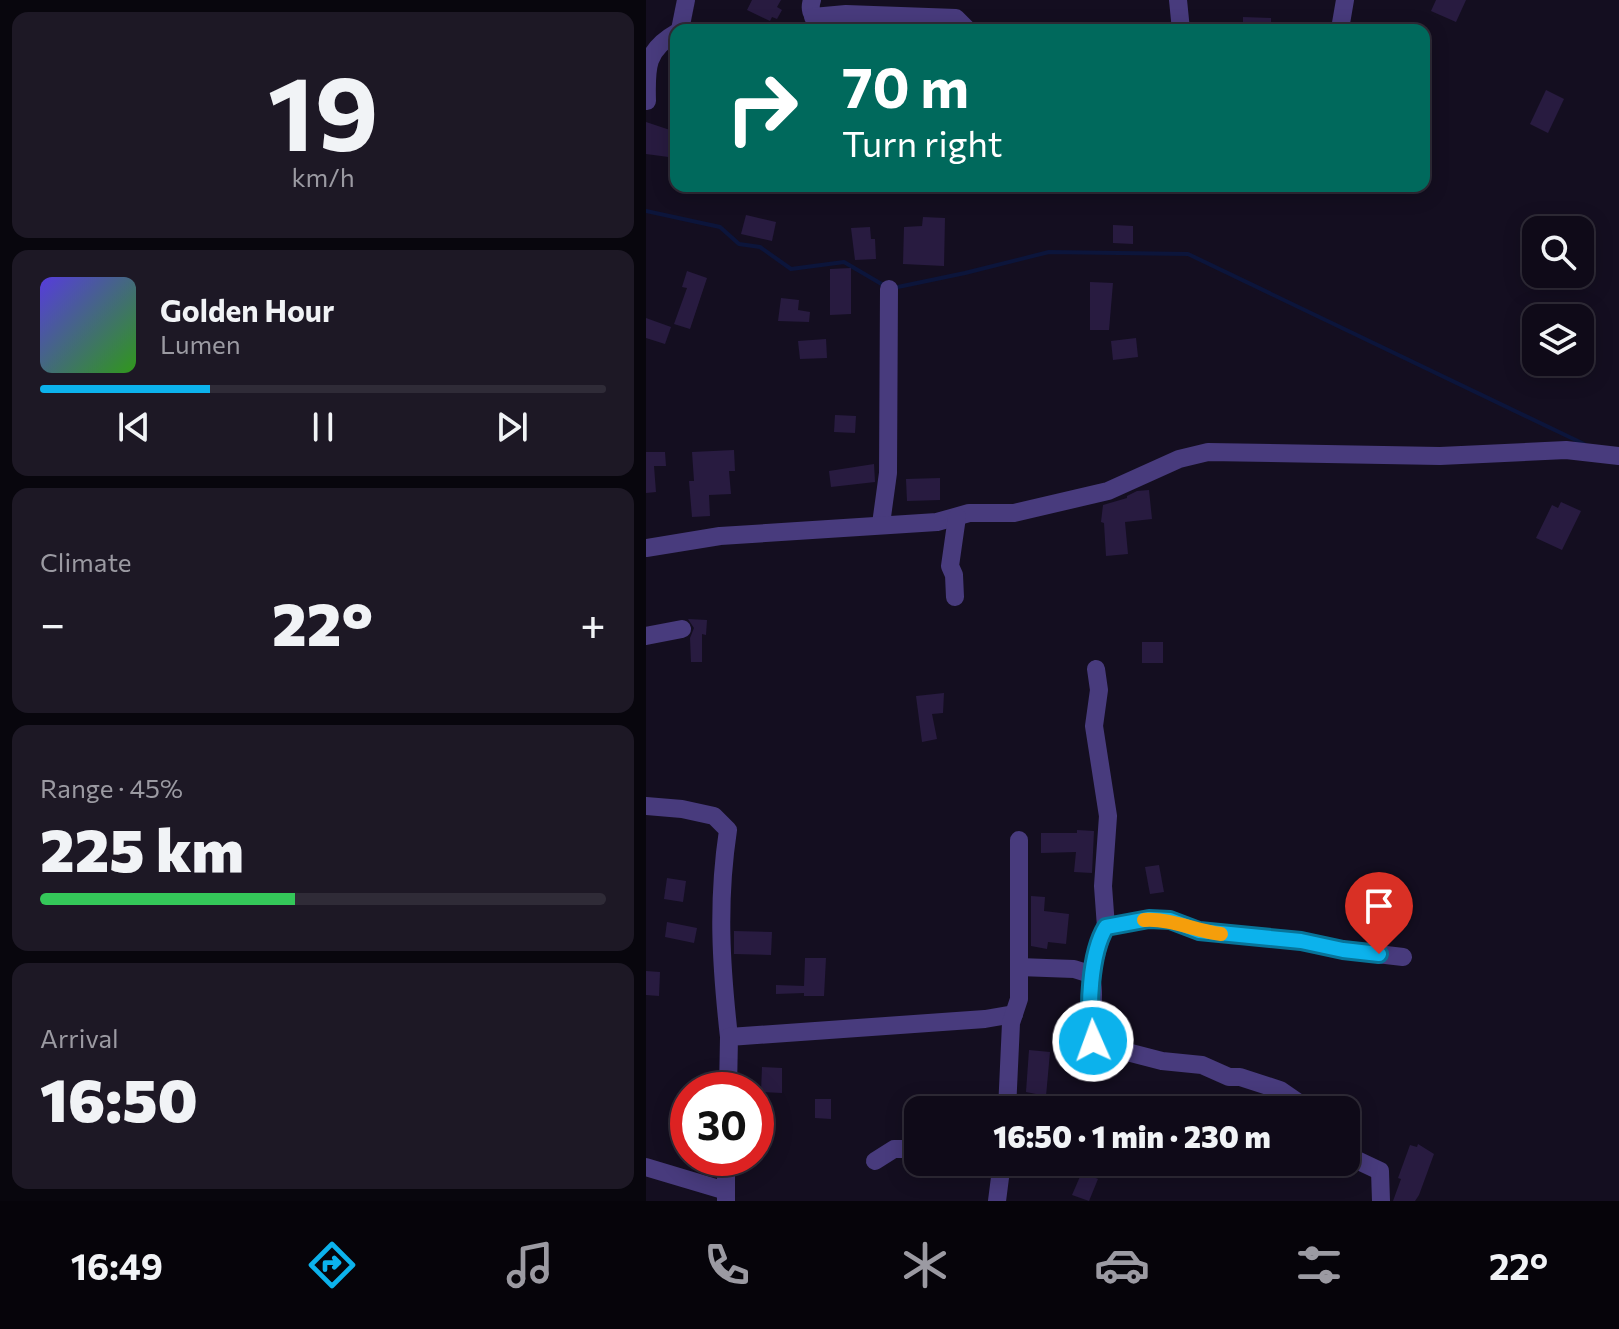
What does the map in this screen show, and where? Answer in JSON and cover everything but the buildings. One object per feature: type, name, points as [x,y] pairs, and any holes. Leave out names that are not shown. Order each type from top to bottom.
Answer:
[{"type":"street","points":[[680,24],[686,0]]},
{"type":"street","points":[[1178,0],[1180,24]]},
{"type":"street","points":[[1341,24],[1345,0]]},
{"type":"street","points":[[812,9],[826,24]]},
{"type":"street","points":[[812,9],[846,14],[956,18],[962,24]]},
{"type":"street","points":[[647,101],[651,54],[662,39],[670,36]]},
{"type":"street","points":[[881,524],[888,473],[889,289]]},
{"type":"street","points":[[646,548],[720,536],[924,523],[969,513],[1014,513],[1108,491],[1179,459],[1208,452],[1440,456],[1566,450],[1619,456]]},
{"type":"street","points":[[955,597],[954,575],[950,566],[957,517]]},
{"type":"street","points":[[646,636],[682,629]]},
{"type":"street","points":[[1096,669],[1099,690],[1094,726],[1108,816],[1103,886],[1106,927],[1100,936],[1090,974],[1093,983],[1093,1041],[1162,1061],[1202,1065],[1229,1077],[1240,1077],[1280,1090],[1289,1096]]},
{"type":"street","points":[[646,806],[714,816],[728,830],[720,900],[728,1072]]},
{"type":"street","points":[[1008,1096],[1011,1023],[1019,999],[1019,840]]},
{"type":"street","points":[[1106,927],[1149,919],[1170,920],[1199,931],[1301,941],[1403,957]]},
{"type":"street","points":[[1019,967],[1074,969],[1090,974]]},
{"type":"street","points":[[729,1037],[985,1019],[1014,1014]]},
{"type":"street","points":[[875,1161],[894,1149],[904,1149]]},
{"type":"street","points":[[1360,1162],[1380,1171],[1381,1201]]},
{"type":"street","points":[[646,1167],[726,1196]]},
{"type":"street","points":[[997,1201],[1000,1176]]},
{"type":"waterway","points":[[646,211],[720,227],[739,244],[760,247],[791,269],[844,262],[885,286]]},
{"type":"waterway","points":[[893,288],[1049,252],[1188,254],[1584,444]]},
{"type":"slow traffic","points":[[1144,920],[1170,920],[1199,931],[1221,934]]},
{"type":"route","points":[[1093,1041],[1093,983],[1090,974],[1100,936],[1106,927],[1119,923],[1170,920],[1199,931],[1301,941],[1379,954]]}]
